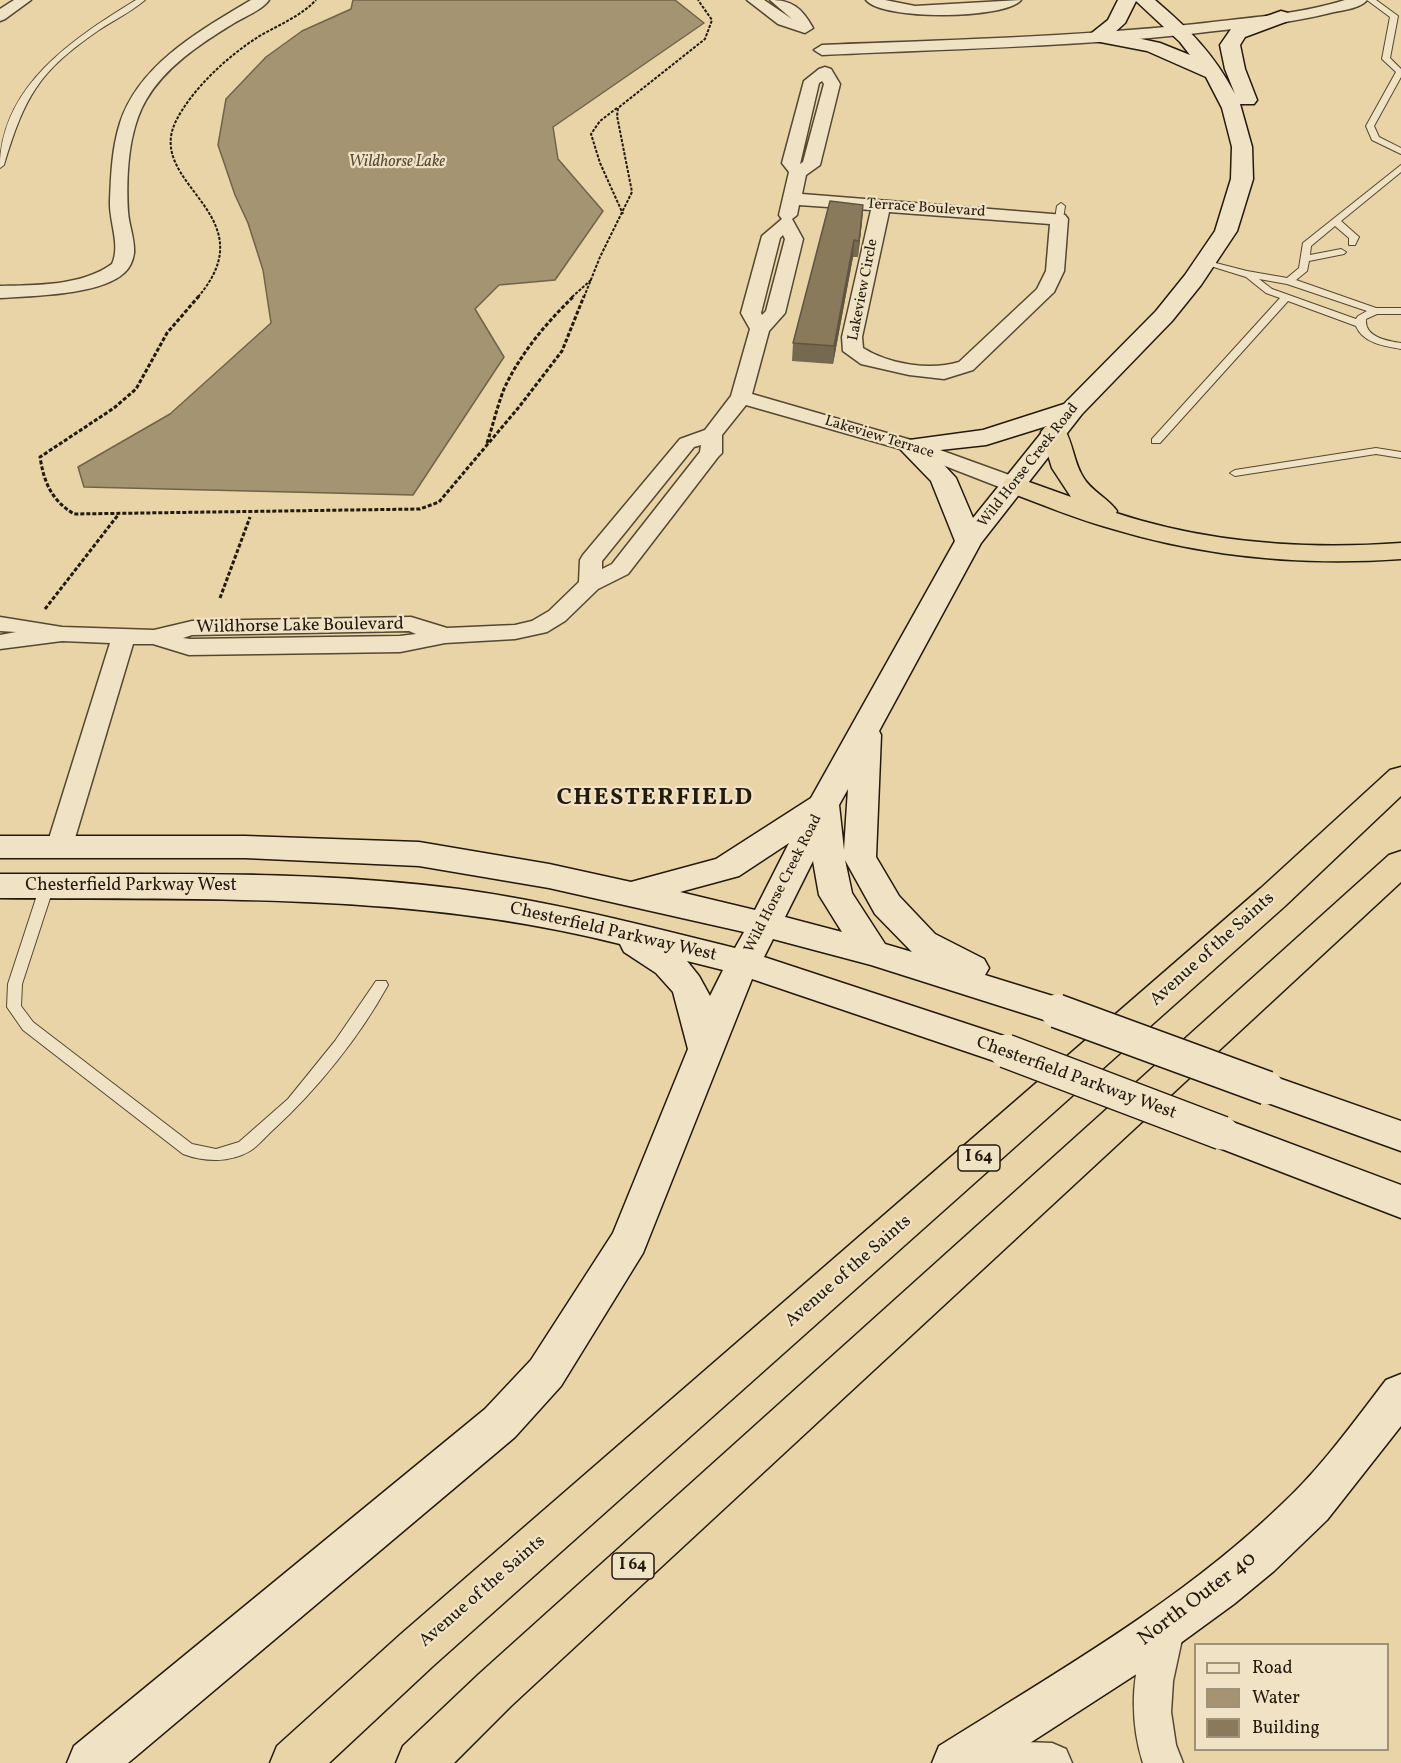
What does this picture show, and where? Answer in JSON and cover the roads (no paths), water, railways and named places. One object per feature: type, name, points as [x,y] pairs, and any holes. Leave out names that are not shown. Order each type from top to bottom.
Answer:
[{"type":"highway","points":[[1054,432],[1065,472],[1077,489],[1123,524]]},
{"type":"highway","points":[[1015,485],[1123,524],[1182,537],[1254,548],[1342,554],[1401,551]]},
{"type":"highway","name":"Avenue of the Saints","points":[[294,1763],[417,1650],[1273,897],[1401,778]]},
{"type":"highway","name":"I 64","points":[[420,1763],[495,1690],[1401,863]]},
{"type":"street","points":[[0,16],[24,0]]},
{"type":"street","points":[[0,292],[77,285],[110,275],[119,267],[125,256],[119,212],[121,161],[129,118],[145,90],[179,52],[212,29],[262,0]]},
{"type":"street","points":[[754,0],[783,21],[805,28]]},
{"type":"street","name":"Wildhorse Lake Boulevard","points":[[0,642],[62,634],[154,637],[189,647],[400,644],[445,636],[515,632],[539,627],[557,616],[590,584],[620,569],[711,453],[712,434],[741,397],[760,329],[774,313],[794,239],[786,224],[798,172],[811,165],[832,84],[825,72],[822,50],[805,28],[800,17],[777,0]]},
{"type":"street","points":[[873,0],[892,9],[993,6],[1014,1]]},
{"type":"street","points":[[1096,36],[1116,23],[1128,0]]},
{"type":"street","name":"Wild Horse Creek Road","points":[[91,1763],[500,1422],[546,1372],[629,1241],[732,985],[823,805],[969,541],[1073,408],[1164,316],[1207,262],[1227,231],[1242,179],[1240,132],[1232,108],[1218,79],[1179,30],[1144,0]]},
{"type":"street","points":[[822,50],[1179,30],[1310,13],[1360,0]]},
{"type":"street","points":[[1240,132],[1255,120],[1235,69],[1230,45],[1238,33],[1281,17]]},
{"type":"street","points":[[1096,36],[1160,47],[1185,57],[1218,79]]},
{"type":"street","name":"Terrace Boulevard","points":[[792,199],[881,206],[1060,213],[1055,271],[1045,292],[966,366],[944,373]]},
{"type":"street","name":"Lakeview Circle","points":[[881,206],[852,337],[853,351],[868,360],[944,373]]},
{"type":"street","name":"Lakeview Terrace","points":[[741,397],[911,446],[1015,485]]},
{"type":"street","points":[[911,446],[986,437],[1073,408]]},
{"type":"street","points":[[911,446],[943,478],[969,541]]},
{"type":"street","name":"Wildhorse Lake Boulevard","points":[[0,624],[62,634]]},
{"type":"street","points":[[47,886],[124,635]]},
{"type":"street","points":[[867,726],[860,857],[883,897],[923,943],[1041,1006]]},
{"type":"street","points":[[633,893],[727,868],[778,837],[823,805],[831,878],[836,895],[873,953]]},
{"type":"street","points":[[0,847],[245,847],[401,852],[549,876],[633,893],[873,953],[1041,1006],[1401,1136]]},
{"type":"street","name":"Chesterfield Parkway West","points":[[0,886],[325,889],[458,901],[574,921],[744,963],[1006,1052],[1401,1202]]},
{"type":"street","points":[[617,932],[655,953],[686,980],[696,1002],[705,1048]]},
{"type":"street","name":"North Outer 40","points":[[960,1761],[1165,1630],[1228,1582],[1299,1519],[1353,1456],[1401,1393]]},
{"type":"street","points":[[1163,1763],[1154,1741],[1151,1694],[1165,1630]]},
{"type":"street","points":[[960,1761],[1052,1763]]},
{"type":"lane","points":[[0,165],[15,120],[31,87],[58,59],[89,33],[141,0]]},
{"type":"lane","points":[[1371,0],[1394,16],[1386,59],[1400,73],[1370,126],[1376,138],[1401,151]]},
{"type":"lane","points":[[1288,281],[1304,269],[1306,245],[1401,168]]},
{"type":"lane","points":[[1336,222],[1354,237],[1352,243]]},
{"type":"lane","points":[[1305,259],[1341,252]]},
{"type":"lane","points":[[1207,262],[1246,274],[1288,281],[1375,311],[1401,311]]},
{"type":"lane","points":[[1246,274],[1269,291],[1360,324],[1368,335],[1377,340],[1401,346]]},
{"type":"lane","points":[[1156,441],[1286,297]]},
{"type":"lane","points":[[1360,324],[1361,318],[1375,311]]},
{"type":"lane","points":[[1235,473],[1376,451],[1401,455]]},
{"type":"lane","points":[[47,886],[15,984],[14,1007],[28,1026],[188,1150],[216,1155],[244,1147],[293,1103],[340,1045],[381,985]]},
{"type":"water","name":"Wildhorse Lake","points":[[353,0],[675,0],[704,23],[553,127],[558,159],[603,211],[555,280],[499,285],[475,309],[504,357],[413,495],[84,487],[78,467],[170,414],[271,323],[263,270],[248,223],[235,195],[218,145],[226,99],[266,57],[302,31],[351,9]]},
{"type":"district","name":"CHESTERFIELD","points":[[655,800]]}]
